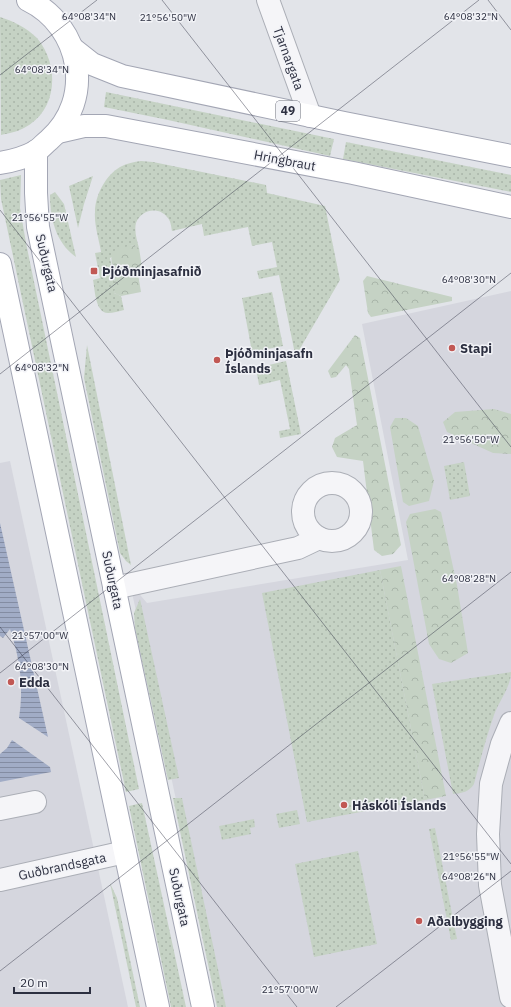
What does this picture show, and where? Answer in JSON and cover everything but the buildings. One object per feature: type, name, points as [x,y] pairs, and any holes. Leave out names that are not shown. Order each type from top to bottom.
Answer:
[{"type":"main road","name":"49","points":[[0,163],[16,160],[36,151],[58,132],[68,116],[75,99],[78,76],[72,49],[65,32],[53,17],[37,4],[28,0]]},
{"type":"main road","name":"49","points":[[72,49],[92,64],[122,76],[310,116],[511,156]]},
{"type":"main road","name":"Hringbraut","points":[[58,132],[84,126],[106,126],[353,173],[511,207]]},
{"type":"main road","name":"Suðurgata","points":[[36,151],[38,227],[48,268],[203,1007]]},
{"type":"main road","points":[[0,264],[158,1007]]},
{"type":"street","name":"Tjarnargata","points":[[268,0],[310,116]]},
{"type":"street","points":[[114,588],[298,548],[319,538]]},
{"type":"street","points":[[511,723],[502,744],[491,784],[488,834],[490,885],[511,997]]},
{"type":"street","points":[[0,809],[35,802]]},
{"type":"street","name":"Guðbrandsgata","points":[[0,880],[125,852]]},
{"type":"shaded area","name":"Háskóli Íslands","points":[[511,291],[511,1007],[220,1007],[130,583],[147,603],[408,560],[362,324]]},
{"type":"shaded area","points":[[10,461],[128,1007],[0,1007],[0,463]]},
{"type":"green space","points":[[0,17],[20,25],[37,38],[49,61],[52,74],[52,87],[44,111],[24,128],[1,135]]},
{"type":"green space","points":[[106,92],[334,139],[330,156],[104,107]]},
{"type":"green space","points":[[346,142],[511,175],[511,192],[343,159]]},
{"type":"green space","points":[[133,162],[153,162],[266,185],[267,193],[325,206],[340,280],[298,352],[295,354],[279,275],[259,279],[257,271],[277,267],[272,242],[252,246],[248,227],[204,236],[202,224],[172,231],[169,220],[159,211],[146,212],[138,219],[135,226],[139,248],[132,245],[110,258],[116,287],[114,293],[121,296],[124,310],[108,313],[100,309],[96,300],[93,280],[100,278],[95,253],[101,252],[95,222],[97,199],[102,186],[110,175],[120,167]]},
{"type":"green space","points":[[21,175],[20,208],[26,243],[139,789],[126,792],[1,199],[0,180]]},
{"type":"green space","points":[[93,176],[84,204],[78,228],[69,186]]},
{"type":"green space","points":[[55,192],[64,204],[76,257],[69,251],[59,238],[53,221],[50,195]]},
{"type":"green space","points":[[132,245],[139,248],[142,267],[137,268],[141,292],[121,296],[114,293],[115,283],[111,257],[112,252]]},
{"type":"green space","points":[[367,276],[452,297],[452,301],[371,317],[368,313],[363,281]]},
{"type":"green space","points":[[272,292],[283,346],[252,352],[242,298]]},
{"type":"green space","points":[[355,335],[360,338],[401,545],[393,554],[382,556],[374,550],[363,461],[337,457],[332,447],[335,438],[357,425],[349,369],[346,365],[336,377],[331,378],[328,371]]},
{"type":"green space","points":[[87,345],[131,565],[120,553],[84,378]]},
{"type":"green space","points":[[286,361],[301,434],[280,438],[279,431],[290,429],[280,380],[259,385],[256,368]]},
{"type":"green space","points":[[494,409],[511,414],[511,454],[493,453],[447,432],[443,422],[455,412]]},
{"type":"green space","points":[[395,418],[406,418],[418,426],[434,481],[429,501],[409,506],[403,502],[390,427]]},
{"type":"green space","points":[[464,462],[470,496],[450,500],[444,466]]},
{"type":"green space","points":[[435,509],[441,512],[457,585],[468,653],[451,663],[439,659],[429,644],[406,522],[410,514]]},
{"type":"green space","points":[[401,566],[446,796],[425,800],[380,570]]},
{"type":"green space","points":[[380,570],[425,800],[307,822],[262,593]]},
{"type":"green space","points":[[140,599],[179,778],[168,780],[135,628],[134,613]]},
{"type":"green space","points":[[511,672],[509,683],[491,724],[474,784],[465,792],[453,794],[432,684]]},
{"type":"green space","points":[[173,798],[182,798],[226,1007],[217,1007]]},
{"type":"green space","points":[[142,803],[186,1007],[171,1007],[129,806]]},
{"type":"green space","points":[[297,810],[300,824],[279,828],[276,814]]},
{"type":"green space","points":[[254,819],[255,827],[250,828],[251,834],[222,840],[219,826]]},
{"type":"green space","points":[[435,828],[457,939],[451,940],[429,829]]},
{"type":"green space","points":[[358,851],[377,944],[314,957],[295,864]]},
{"type":"green space","points":[[110,883],[117,898],[140,1007],[136,1007]]},
{"type":"water","points":[[0,523],[48,737],[19,718],[21,684],[19,662],[10,629],[3,638],[0,636]]},
{"type":"water","points":[[12,740],[50,767],[51,772],[0,782],[0,754],[7,748]]},
{"type":"place","name":"Þjóðminjasafnið","points":[[94,271]]},
{"type":"place","name":"Stapi","points":[[452,348]]},
{"type":"place","name":"Þjóðminjasafn Íslands","points":[[217,360]]},
{"type":"place","name":"Edda","points":[[11,682]]},
{"type":"place","name":"Háskóli Íslands","points":[[344,805]]},
{"type":"place","name":"Aðalbygging","points":[[419,921]]}]
